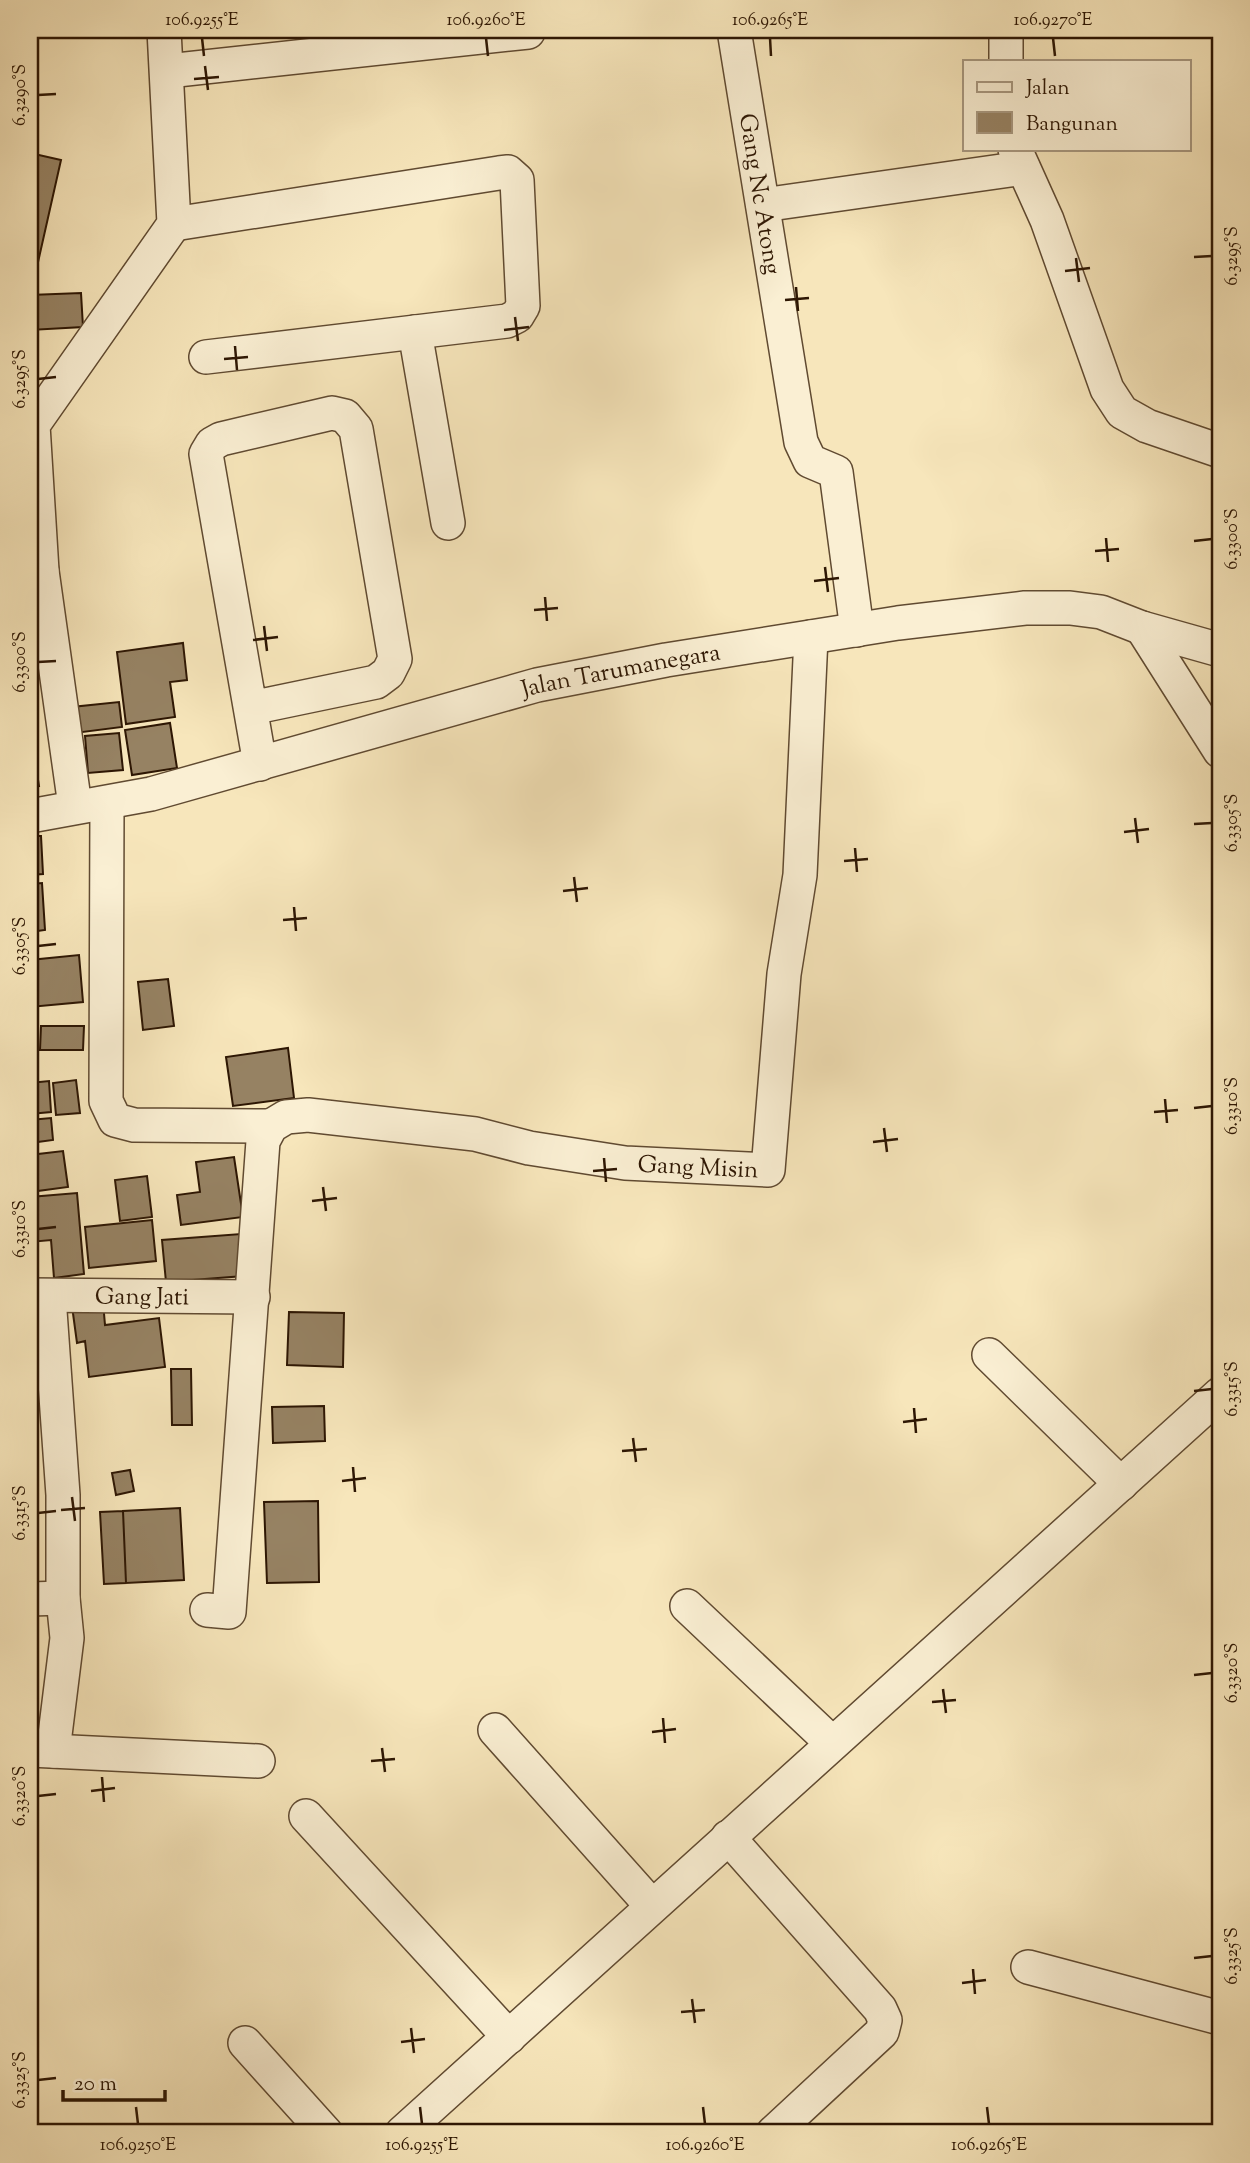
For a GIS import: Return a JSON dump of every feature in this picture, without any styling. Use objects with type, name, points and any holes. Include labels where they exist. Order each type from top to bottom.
[{"type":"street","points":[[164,30],[174,224],[31,425],[36,572],[91,804],[106,1101],[115,1120],[134,1125],[271,1126],[263,1140],[229,1612],[207,1610]]},
{"type":"street","name":"Gang Nc Atong","points":[[734,30],[801,442],[810,461],[836,472],[857,630]]},
{"type":"street","points":[[1006,30],[1006,60]]},
{"type":"street","points":[[168,71],[528,32]]},
{"type":"street","points":[[763,205],[1019,159],[1047,220],[1107,388],[1122,412],[1147,426],[1220,451]]},
{"type":"street","points":[[174,224],[499,173],[514,175],[523,306],[517,316],[507,321],[206,357]]},
{"type":"street","points":[[415,332],[448,523]]},
{"type":"street","points":[[251,708],[376,682],[388,673],[395,659],[356,429],[345,416],[332,413],[221,439],[212,444],[206,454],[260,764]]},
{"type":"street","name":"Jalan Tarumanegara","points":[[30,816],[260,764],[537,685],[666,660],[857,630],[1025,608],[1101,612],[1142,628],[1220,650]]},
{"type":"street","points":[[1142,628],[1220,751]]},
{"type":"street","name":"Gang Misin","points":[[271,1126],[286,1117],[351,1118],[475,1134],[529,1148],[625,1163],[768,1170],[784,974],[800,876],[811,637]]},
{"type":"street","points":[[39,1296],[63,1496],[63,1598],[67,1639],[42,1750],[257,1761]]},
{"type":"street","name":"Gang Jati","points":[[39,1296],[253,1297]]},
{"type":"street","points":[[989,1355],[1121,1484]]},
{"type":"street","points":[[402,2133],[1220,1394]]},
{"type":"street","points":[[30,1600],[63,1598]]},
{"type":"street","points":[[687,1606],[832,1743]]},
{"type":"street","points":[[495,1730],[652,1905]]},
{"type":"street","points":[[306,1816],[509,2037]]},
{"type":"street","points":[[728,1837],[880,2009],[885,2020],[882,2032],[773,2133]]},
{"type":"street","points":[[1028,1967],[1220,2018]]},
{"type":"street","points":[[244,2043],[326,2133]]},
{"type":"building","points":[[30,153],[61,160],[34,280],[30,279]]},
{"type":"building","points":[[81,293],[83,327],[30,330],[30,295]]},
{"type":"building","points":[[183,643],[187,680],[170,682],[175,717],[126,724],[117,652]]},
{"type":"building","points":[[119,702],[122,727],[75,733],[72,707]]},
{"type":"building","points":[[170,723],[177,768],[132,775],[125,730]]},
{"type":"building","points":[[119,733],[123,770],[88,773],[85,736]]},
{"type":"building","points":[[36,767],[39,786],[30,787],[30,768]]},
{"type":"building","points":[[30,836],[41,836],[43,874],[30,875]]},
{"type":"building","points":[[42,883],[45,930],[30,932],[30,884]]},
{"type":"building","points":[[79,955],[83,1002],[30,1007],[30,960]]},
{"type":"building","points":[[168,979],[174,1026],[143,1030],[138,982]]},
{"type":"building","points":[[41,1026],[84,1026],[83,1050],[40,1050]]},
{"type":"building","points":[[288,1048],[294,1098],[233,1106],[226,1057]]},
{"type":"building","points":[[76,1080],[80,1113],[56,1115],[53,1083]]},
{"type":"building","points":[[49,1081],[51,1112],[30,1114],[30,1083]]},
{"type":"building","points":[[51,1118],[53,1140],[30,1143],[30,1120]]},
{"type":"building","points":[[63,1151],[68,1187],[30,1192],[30,1155]]},
{"type":"building","points":[[234,1157],[243,1217],[181,1225],[177,1195],[200,1192],[196,1162]]},
{"type":"building","points":[[147,1176],[152,1217],[120,1221],[115,1180]]},
{"type":"building","points":[[77,1193],[84,1274],[54,1278],[51,1240],[30,1242],[30,1197]]},
{"type":"building","points":[[152,1220],[156,1261],[89,1268],[85,1227]]},
{"type":"building","points":[[241,1234],[244,1276],[166,1282],[162,1240]]},
{"type":"building","points":[[103,1302],[105,1325],[159,1318],[165,1367],[89,1377],[85,1341],[77,1343],[72,1306]]},
{"type":"building","points":[[289,1312],[344,1313],[343,1367],[287,1365]]},
{"type":"building","points":[[171,1369],[191,1369],[192,1425],[172,1425]]},
{"type":"building","points":[[324,1406],[325,1441],[273,1443],[272,1407]]},
{"type":"building","points":[[130,1470],[134,1491],[116,1495],[112,1473]]},
{"type":"building","points":[[318,1501],[319,1582],[267,1583],[264,1502]]},
{"type":"building","points":[[180,1508],[184,1580],[126,1583],[123,1511]]},
{"type":"building","points":[[123,1511],[126,1583],[104,1584],[100,1512]]}]
